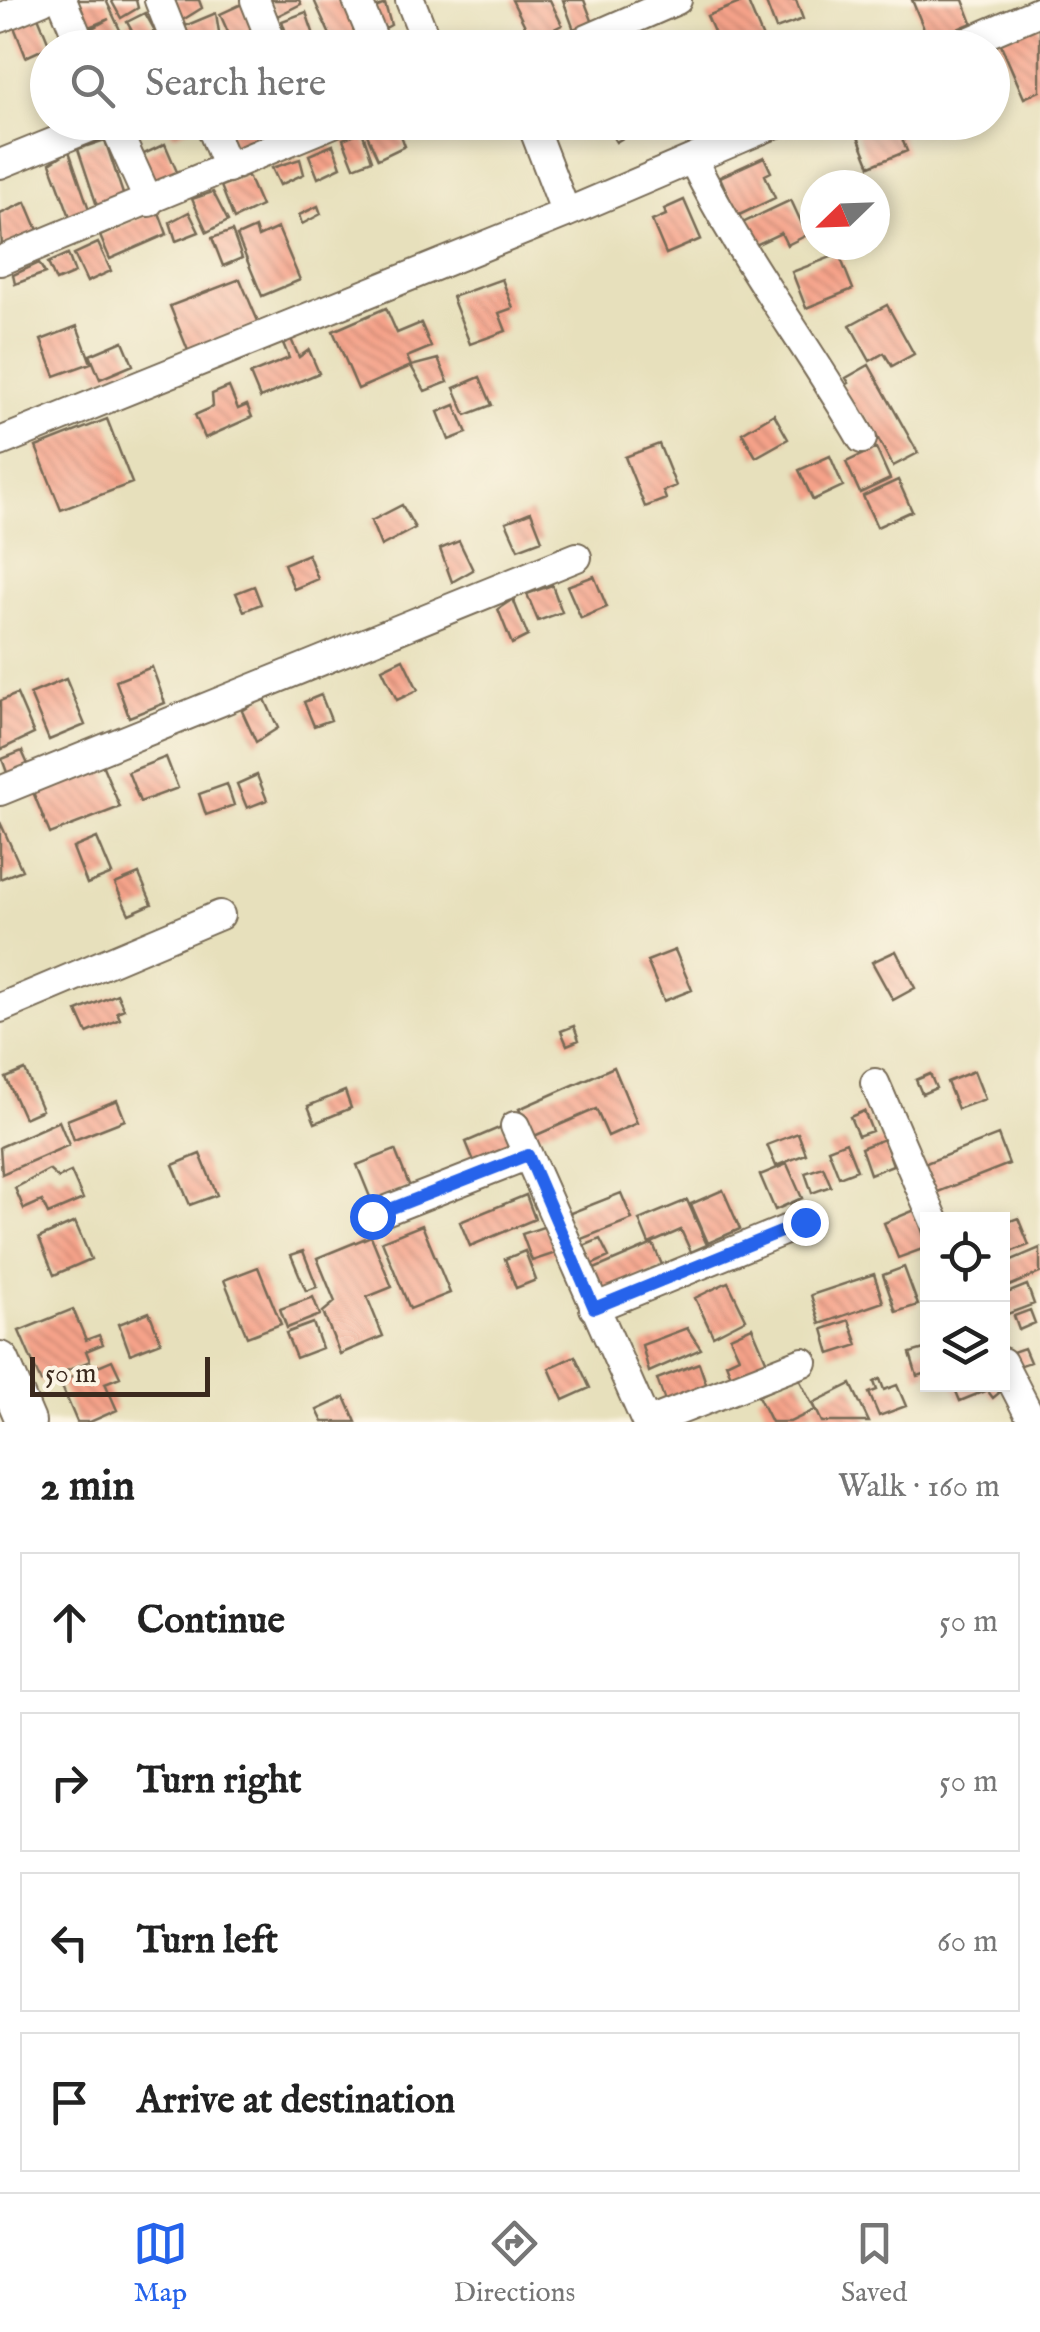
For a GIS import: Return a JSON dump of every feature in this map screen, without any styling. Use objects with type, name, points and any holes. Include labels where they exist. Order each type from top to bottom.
[{"type":"main road","points":[[0,1361],[26,1422]]},
{"type":"street","points":[[0,18],[44,0]]},
{"type":"street","points":[[62,0],[74,30]]},
{"type":"street","points":[[159,0],[171,30]]},
{"type":"street","points":[[254,0],[266,30]]},
{"type":"street","points":[[357,0],[370,30]]},
{"type":"street","points":[[410,0],[422,30]]},
{"type":"street","points":[[608,30],[677,0]]},
{"type":"street","points":[[996,30],[1040,11]]},
{"type":"street","points":[[0,164],[59,140]]},
{"type":"street","points":[[121,140],[148,202]]},
{"type":"street","points":[[216,140],[228,168]]},
{"type":"street","points":[[0,262],[228,168],[283,140]]},
{"type":"street","points":[[538,140],[566,213]]},
{"type":"street","points":[[0,442],[738,140]]},
{"type":"street","points":[[692,160],[727,227],[790,320],[862,439]]},
{"type":"street","points":[[0,791],[577,557]]},
{"type":"street","points":[[0,1008],[220,916]]},
{"type":"street","points":[[875,1083],[931,1212]]},
{"type":"street","points":[[515,1126],[647,1422],[803,1362]]},
{"type":"street","points":[[372,1216],[528,1155]]},
{"type":"street","points":[[594,1308],[805,1222]]},
{"type":"street","points":[[1010,1377],[1033,1422]]},
{"type":"building","points":[[106,0],[120,30],[89,30],[109,19],[84,29],[73,2]]},
{"type":"building","points":[[111,0],[136,0],[138,8],[121,18]]},
{"type":"building","points":[[169,0],[199,0],[202,8],[181,21]]},
{"type":"building","points":[[270,0],[299,0],[301,4],[277,16]]},
{"type":"building","points":[[314,0],[344,0],[358,30],[328,30]]},
{"type":"building","points":[[512,0],[550,0],[562,25],[552,30],[527,30]]},
{"type":"building","points":[[563,0],[584,0],[593,23],[574,30]]},
{"type":"building","points":[[747,0],[760,30],[713,30],[707,16]]},
{"type":"building","points":[[765,0],[796,0],[803,19],[776,29]]},
{"type":"building","points":[[912,0],[963,0],[972,23],[955,30],[924,30]]},
{"type":"building","points":[[244,3],[255,28],[227,30],[220,14]]},
{"type":"building","points":[[385,4],[391,25],[380,30],[373,9]]},
{"type":"building","points":[[306,12],[312,30],[285,30],[282,21]]},
{"type":"building","points":[[145,13],[154,30],[131,30],[127,22]]},
{"type":"building","points":[[216,13],[219,30],[187,30],[185,26]]},
{"type":"building","points":[[38,17],[43,30],[30,30],[30,55],[26,57],[14,27]]},
{"type":"building","points":[[1037,22],[1040,30],[1040,91],[1024,98],[1010,66],[1010,33]]},
{"type":"building","points":[[105,140],[125,200],[98,209],[78,149]]},
{"type":"building","points":[[231,140],[259,140],[234,151]]},
{"type":"building","points":[[343,140],[365,140],[372,160],[354,167]]},
{"type":"building","points":[[369,140],[403,140],[405,146],[378,159]]},
{"type":"building","points":[[859,140],[902,140],[907,151],[870,166]]},
{"type":"building","points":[[165,144],[181,181],[148,194],[133,159]]},
{"type":"building","points":[[333,145],[341,167],[318,178],[309,155]]},
{"type":"building","points":[[69,151],[92,218],[72,222],[50,163]]},
{"type":"building","points":[[764,157],[771,172],[765,175],[775,198],[737,216],[720,177]]},
{"type":"building","points":[[300,159],[304,174],[280,185],[272,168]]},
{"type":"building","points":[[248,176],[261,206],[234,219],[221,186]]},
{"type":"building","points":[[213,192],[228,221],[207,232],[192,199]]},
{"type":"building","points":[[684,200],[701,239],[666,254],[652,221],[666,215],[664,209]]},
{"type":"building","points":[[791,200],[800,220],[800,238],[787,245],[781,233],[749,248],[738,225]]},
{"type":"building","points":[[26,202],[40,235],[2,247],[0,214]]},
{"type":"building","points":[[318,206],[321,214],[302,224],[299,215]]},
{"type":"building","points":[[158,210],[167,234],[110,259],[100,236]]},
{"type":"building","points":[[189,212],[199,232],[176,241],[170,222]]},
{"type":"building","points":[[255,228],[258,237],[278,228],[300,280],[262,296],[237,236]]},
{"type":"building","points":[[232,231],[242,258],[223,266],[212,238]]},
{"type":"building","points":[[98,243],[111,271],[87,282],[74,254]]},
{"type":"building","points":[[68,254],[75,273],[56,281],[48,263]]},
{"type":"building","points":[[823,260],[841,260],[853,289],[806,308],[792,272]]},
{"type":"building","points":[[39,263],[45,273],[15,284],[13,275]]},
{"type":"building","points":[[240,279],[260,326],[189,353],[170,306]]},
{"type":"building","points":[[502,279],[513,308],[499,313],[506,331],[470,344],[452,297]]},
{"type":"building","points":[[887,305],[914,354],[892,366],[884,353],[870,361],[850,325]]},
{"type":"building","points":[[386,308],[397,333],[421,323],[431,347],[407,357],[411,366],[358,389],[333,331]]},
{"type":"building","points":[[77,326],[91,363],[55,376],[41,340]]},
{"type":"building","points":[[291,339],[299,357],[309,350],[319,373],[260,398],[250,374],[289,358],[283,343]]},
{"type":"building","points":[[123,341],[133,365],[100,379],[90,355]]},
{"type":"building","points":[[438,359],[448,382],[425,391],[411,366]]},
{"type":"building","points":[[869,365],[918,453],[893,466],[865,415],[859,419],[842,387],[849,383],[846,378]]},
{"type":"building","points":[[480,377],[492,405],[466,415],[454,388]]},
{"type":"building","points":[[229,387],[238,409],[247,405],[252,417],[205,438],[195,415],[213,407],[212,394]]},
{"type":"building","points":[[455,405],[467,433],[449,440],[438,412]]},
{"type":"building","points":[[774,414],[788,439],[756,457],[742,433]]},
{"type":"building","points":[[107,419],[132,483],[61,510],[36,447]]},
{"type":"building","points":[[659,444],[676,486],[663,491],[666,499],[645,507],[625,457]]},
{"type":"building","points":[[876,448],[890,479],[860,493],[846,462]]},
{"type":"building","points":[[830,456],[843,486],[813,500],[799,470]]},
{"type":"building","points":[[898,480],[912,511],[877,527],[863,496]]},
{"type":"building","points":[[402,505],[415,528],[381,546],[371,521]]},
{"type":"building","points":[[531,512],[542,540],[518,549],[506,522]]},
{"type":"building","points":[[459,541],[473,570],[452,582],[440,549]]},
{"type":"building","points":[[308,554],[318,579],[294,589],[284,564]]},
{"type":"building","points":[[594,576],[607,607],[581,618],[567,586]]},
{"type":"building","points":[[552,585],[562,612],[538,621],[527,594]]},
{"type":"building","points":[[254,586],[261,604],[244,611],[236,593]]},
{"type":"building","points":[[513,599],[528,636],[512,644],[498,609]]},
{"type":"building","points":[[403,659],[418,690],[397,700],[382,669]]},
{"type":"building","points":[[152,667],[165,703],[129,717],[116,681]]},
{"type":"building","points":[[66,679],[85,725],[49,740],[30,694]]},
{"type":"building","points":[[17,694],[34,734],[0,750],[0,701]]},
{"type":"building","points":[[321,695],[331,720],[314,726],[304,702]]},
{"type":"building","points":[[264,697],[278,728],[256,742],[242,711]]},
{"type":"building","points":[[22,751],[30,769],[9,778],[2,759]]},
{"type":"building","points":[[166,757],[178,788],[140,802],[128,772]]},
{"type":"building","points":[[102,764],[120,807],[50,834],[33,792]]},
{"type":"building","points":[[257,775],[267,800],[247,808],[237,784]]},
{"type":"building","points":[[227,784],[234,805],[206,815],[199,794]]},
{"type":"building","points":[[0,822],[22,870],[0,879]]},
{"type":"building","points":[[97,838],[112,874],[87,884],[73,848]]},
{"type":"building","points":[[139,874],[152,904],[129,914],[115,884]]},
{"type":"building","points":[[675,950],[692,990],[664,1001],[647,961]]},
{"type":"building","points":[[896,951],[915,988],[893,1000],[872,962]]},
{"type":"building","points":[[117,994],[124,1009],[117,1012],[120,1019],[87,1033],[77,1011]]},
{"type":"building","points":[[574,1026],[579,1040],[567,1045],[561,1031]]},
{"type":"building","points":[[614,1067],[637,1123],[608,1136],[596,1109],[532,1137],[519,1109]]},
{"type":"building","points":[[25,1070],[42,1110],[24,1118],[6,1078]]},
{"type":"building","points":[[974,1071],[985,1099],[958,1109],[947,1082]]},
{"type":"building","points":[[930,1074],[936,1088],[922,1094],[916,1080]]},
{"type":"building","points":[[345,1091],[351,1108],[315,1123],[308,1106]]},
{"type":"building","points":[[117,1100],[125,1120],[74,1140],[67,1120]]},
{"type":"building","points":[[864,1111],[872,1131],[858,1136],[850,1117]]},
{"type":"building","points":[[59,1121],[69,1145],[2,1174],[0,1147]]},
{"type":"building","points":[[506,1125],[515,1150],[476,1166],[466,1142]]},
{"type":"building","points":[[798,1133],[806,1154],[776,1166],[767,1145]]},
{"type":"building","points":[[998,1135],[1009,1164],[933,1194],[921,1165]]},
{"type":"building","points":[[884,1139],[893,1165],[870,1174],[861,1148]]},
{"type":"building","points":[[846,1142],[857,1170],[839,1177],[828,1149]]},
{"type":"building","points":[[395,1150],[410,1187],[372,1202],[357,1165]]},
{"type":"building","points":[[200,1154],[217,1195],[190,1205],[173,1165]]},
{"type":"building","points":[[787,1164],[802,1198],[775,1210],[760,1175]]},
{"type":"building","points":[[823,1167],[831,1186],[812,1193],[805,1173]]},
{"type":"building","points":[[49,1170],[58,1178],[71,1172],[83,1199],[48,1214],[42,1201],[24,1209],[15,1188]]},
{"type":"building","points":[[723,1190],[740,1229],[708,1243],[691,1204]]},
{"type":"building","points":[[621,1193],[632,1219],[579,1240],[568,1214]]},
{"type":"building","points":[[526,1195],[535,1219],[470,1246],[460,1222]]},
{"type":"building","points":[[687,1200],[707,1245],[691,1252],[681,1230],[649,1244],[639,1220]]},
{"type":"building","points":[[915,1210],[920,1224],[920,1250],[898,1258],[884,1223]]},
{"type":"building","points":[[1018,1218],[1029,1245],[1010,1252],[1010,1221]]},
{"type":"building","points":[[75,1222],[91,1259],[54,1275],[39,1238]]},
{"type":"building","points":[[422,1225],[450,1293],[410,1309],[382,1241]]},
{"type":"building","points":[[546,1226],[556,1253],[532,1261],[522,1234]]},
{"type":"building","points":[[371,1236],[392,1287],[367,1297],[383,1336],[340,1354],[323,1312],[335,1302],[317,1258]]},
{"type":"building","points":[[600,1239],[609,1257],[589,1266],[581,1247]]},
{"type":"building","points":[[653,1244],[663,1267],[602,1293],[592,1270]]},
{"type":"building","points":[[1040,1248],[1040,1273],[1010,1286],[1010,1261]]},
{"type":"building","points":[[303,1251],[317,1287],[306,1291],[291,1255]]},
{"type":"building","points":[[525,1251],[536,1280],[516,1288],[505,1259]]},
{"type":"building","points":[[258,1267],[281,1324],[247,1337],[224,1280]]},
{"type":"building","points":[[904,1267],[918,1305],[896,1312],[883,1275]]},
{"type":"building","points":[[874,1274],[883,1302],[820,1324],[811,1295]]},
{"type":"building","points":[[728,1282],[746,1319],[713,1336],[695,1298]]},
{"type":"building","points":[[1027,1285],[1034,1304],[1010,1313],[1010,1292]]},
{"type":"building","points":[[313,1297],[320,1315],[287,1328],[280,1309]]},
{"type":"building","points":[[73,1309],[86,1340],[99,1335],[103,1344],[86,1351],[90,1361],[41,1382],[19,1331]]},
{"type":"building","points":[[1030,1310],[1035,1323],[1019,1330],[1014,1316]]},
{"type":"building","points":[[149,1312],[161,1342],[130,1354],[119,1324]]},
{"type":"building","points":[[849,1320],[858,1345],[830,1354],[823,1329]]},
{"type":"building","points":[[313,1323],[322,1348],[296,1358],[286,1333]]},
{"type":"building","points":[[752,1327],[767,1362],[732,1378],[726,1363],[739,1357],[730,1337]]},
{"type":"building","points":[[687,1328],[701,1349],[649,1372],[642,1345]]},
{"type":"building","points":[[1024,1348],[1030,1362],[1013,1368],[1010,1353]]},
{"type":"building","points":[[920,1350],[920,1375],[917,1376],[910,1353]]},
{"type":"building","points":[[575,1356],[590,1388],[563,1400],[549,1368]]},
{"type":"building","points":[[112,1360],[120,1377],[105,1383],[117,1410],[90,1422],[77,1422],[60,1382]]},
{"type":"building","points":[[699,1363],[709,1392],[667,1407],[657,1379]]},
{"type":"building","points":[[798,1377],[815,1410],[790,1422],[771,1422],[758,1396]]},
{"type":"building","points":[[880,1379],[884,1390],[897,1385],[906,1406],[879,1416],[869,1393],[877,1390],[874,1382]]},
{"type":"building","points":[[851,1384],[869,1422],[822,1422],[813,1403]]},
{"type":"building","points":[[956,1392],[982,1392],[960,1401]]},
{"type":"building","points":[[345,1397],[356,1422],[323,1422],[317,1410]]},
{"type":"route","points":[[372,1216],[528,1155],[594,1308],[805,1222]]}]
